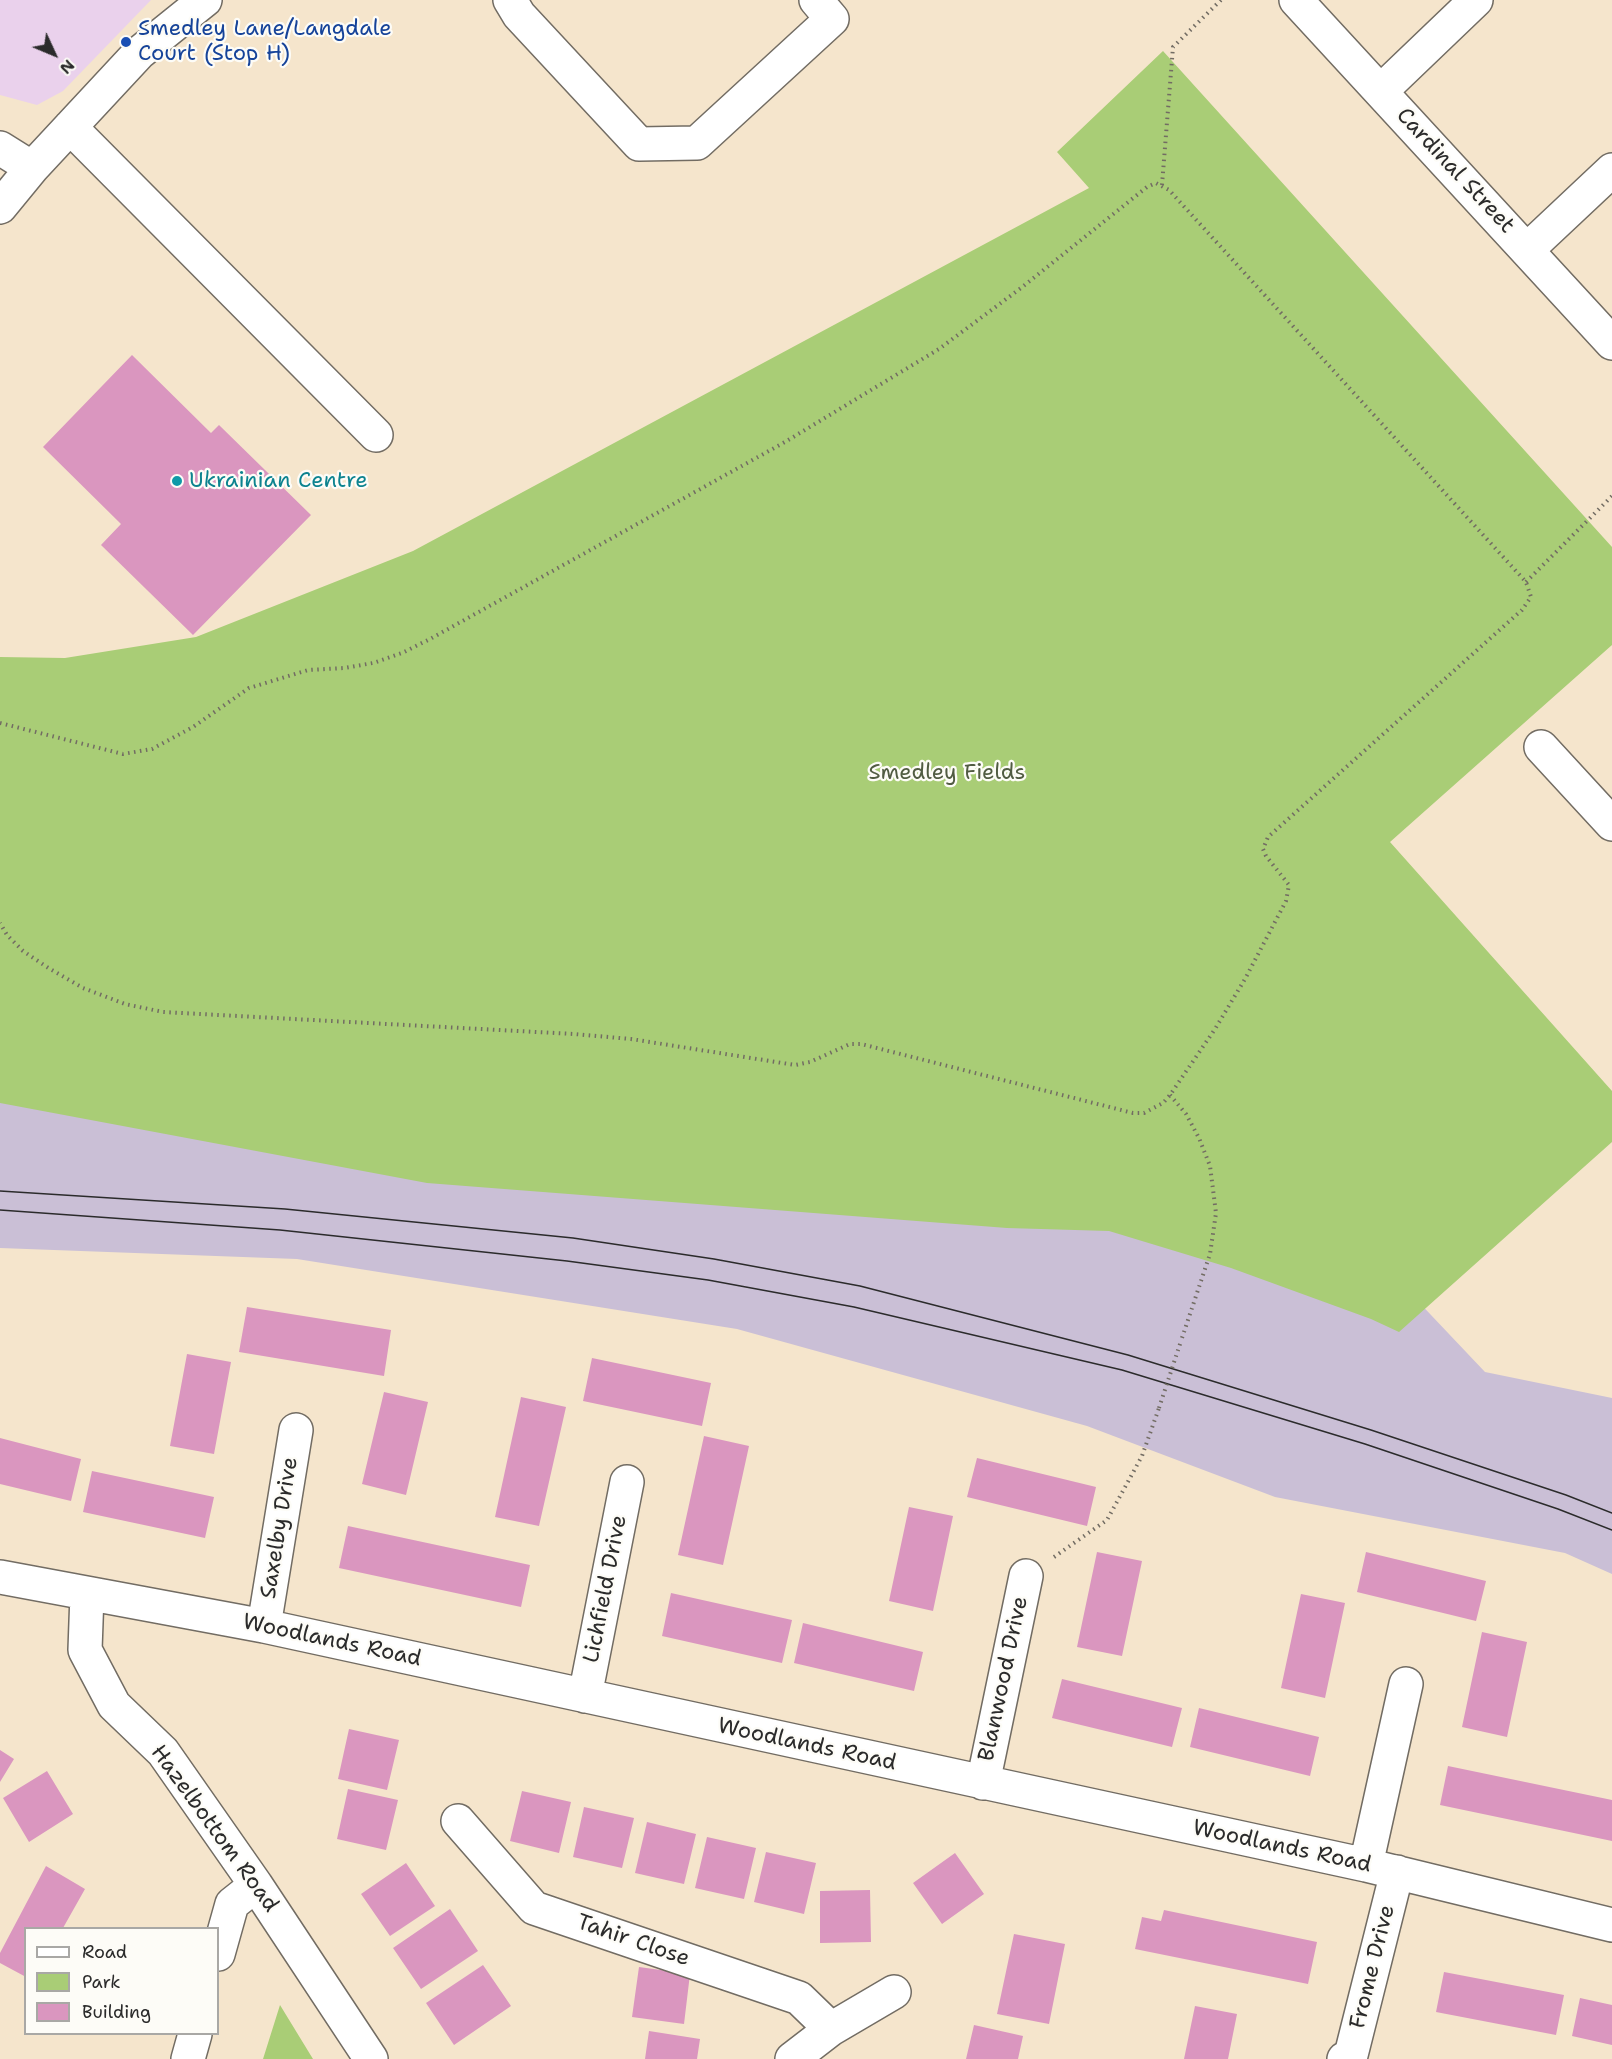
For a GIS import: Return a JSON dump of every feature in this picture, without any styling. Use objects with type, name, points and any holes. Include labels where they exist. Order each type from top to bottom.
[{"type":"street","points":[[0,207],[32,168],[139,53],[205,0]]},
{"type":"street","points":[[510,0],[519,15],[639,144],[697,143],[832,19],[816,0]]},
{"type":"street","name":"Cardinal Street","points":[[1296,0],[1528,249],[1612,343]]},
{"type":"street","points":[[1380,91],[1476,0]]},
{"type":"street","points":[[70,127],[376,435]]},
{"type":"street","points":[[0,148],[32,168]]},
{"type":"street","points":[[1528,249],[1612,170]]},
{"type":"street","points":[[1541,747],[1612,824]]},
{"type":"street","name":"Saxelby Drive","points":[[264,1626],[296,1430]]},
{"type":"street","name":"Lichfield Drive","points":[[585,1696],[627,1482]]},
{"type":"street","name":"Blanwood Drive","points":[[983,1783],[1026,1576]]},
{"type":"street","name":"Woodlands Road","points":[[0,1577],[264,1626],[1366,1865],[1612,1925]]},
{"type":"street","name":"Hazelbottom Road","points":[[87,1594],[85,1650],[114,1705],[163,1752],[256,1885],[371,2059]]},
{"type":"street","points":[[1366,1865],[1406,1684]]},
{"type":"street","name":"Tahir Close","points":[[458,1821],[534,1908],[799,1998],[831,2029]]},
{"type":"street","name":"Frome Drive","points":[[1344,2059],[1351,2055],[1397,1872]]},
{"type":"street","points":[[219,1950],[232,1904],[256,1885]]},
{"type":"street","points":[[792,2059],[831,2029],[894,1992]]},
{"type":"street","points":[[188,2059],[195,2035]]},
{"type":"path","points":[[1162,185],[1173,47],[1221,0]]},
{"type":"path","points":[[0,723],[123,754],[152,749],[193,727],[249,688],[308,670],[344,668],[373,663],[402,653],[785,442],[939,349],[1147,187],[1156,183],[1169,190],[1526,582],[1531,597],[1522,610],[1268,837],[1263,849],[1289,885],[1286,901],[1245,979],[1215,1029],[1170,1095],[1153,1109],[1144,1113],[1133,1113],[861,1044],[850,1044],[810,1062],[795,1065],[631,1039],[574,1034],[163,1012],[125,1004],[83,988],[23,951],[7,935],[0,923]]},
{"type":"path","points":[[1526,582],[1612,496]]},
{"type":"path","points":[[1026,1576],[1107,1520],[1142,1456],[1210,1254],[1216,1213],[1210,1166],[1186,1114],[1170,1095]]},
{"type":"shaded area","points":[[0,0],[151,0],[63,91],[37,105],[0,95]]},
{"type":"shaded area","points":[[0,1030],[1395,1277],[1485,1372],[1612,1398],[1612,1574],[1565,1553],[1275,1497],[1087,1426],[737,1329],[297,1259],[0,1248]]},
{"type":"green space","name":"Smedley Fields","points":[[1163,51],[1612,547],[1612,645],[1390,842],[1612,1091],[1612,1142],[1399,1332],[1371,1319],[1231,1268],[1109,1231],[1007,1228],[427,1183],[0,1103],[0,657],[65,658],[196,637],[413,551],[1089,188],[1057,152]]},
{"type":"green space","points":[[280,2005],[313,2059],[263,2059]]},
{"type":"building","name":"Ukrainian Centre","points":[[132,355],[211,433],[219,425],[311,515],[193,635],[101,545],[121,524],[43,447]]},
{"type":"building","points":[[247,1307],[391,1330],[384,1376],[239,1352]]},
{"type":"building","points":[[187,1354],[231,1362],[214,1454],[170,1446]]},
{"type":"building","points":[[592,1358],[711,1383],[702,1426],[583,1401]]},
{"type":"building","points":[[384,1392],[428,1402],[406,1495],[362,1484]]},
{"type":"building","points":[[521,1397],[566,1407],[539,1526],[495,1517]]},
{"type":"building","points":[[704,1436],[749,1446],[723,1565],[678,1555]]},
{"type":"building","points":[[0,1438],[81,1459],[71,1501],[0,1484]]},
{"type":"building","points":[[977,1458],[1096,1487],[1087,1526],[967,1497]]},
{"type":"building","points":[[92,1471],[214,1497],[205,1538],[83,1512]]},
{"type":"building","points":[[909,1507],[953,1516],[933,1611],[889,1601]]},
{"type":"building","points":[[348,1526],[530,1565],[521,1607],[339,1568]]},
{"type":"building","points":[[1097,1552],[1142,1561],[1122,1656],[1077,1647]]},
{"type":"building","points":[[1366,1552],[1486,1581],[1476,1621],[1357,1592]]},
{"type":"building","points":[[671,1593],[792,1620],[782,1663],[662,1636]]},
{"type":"building","points":[[1301,1594],[1345,1603],[1325,1698],[1281,1688]]},
{"type":"building","points":[[803,1623],[923,1652],[914,1691],[794,1663]]},
{"type":"building","points":[[1482,1632],[1527,1642],[1507,1737],[1462,1727]]},
{"type":"building","points":[[1062,1679],[1182,1708],[1172,1747],[1052,1718]]},
{"type":"building","points":[[1199,1708],[1319,1737],[1310,1776],[1190,1747]]},
{"type":"building","points":[[349,1729],[399,1740],[387,1790],[338,1779]]},
{"type":"building","points":[[0,1750],[14,1759],[0,1782]]},
{"type":"building","points":[[1448,1766],[1612,1800],[1612,1841],[1440,1805]]},
{"type":"building","points":[[47,1771],[73,1814],[29,1842],[3,1798]]},
{"type":"building","points":[[348,1789],[398,1800],[386,1850],[337,1839]]},
{"type":"building","points":[[522,1791],[571,1802],[559,1853],[510,1841]]},
{"type":"building","points":[[584,1807],[634,1818],[622,1868],[573,1857]]},
{"type":"building","points":[[647,1822],[696,1834],[684,1884],[635,1873]]},
{"type":"building","points":[[707,1837],[756,1848],[744,1899],[695,1888]]},
{"type":"building","points":[[766,1852],[816,1863],[804,1914],[754,1902]]},
{"type":"building","points":[[955,1853],[984,1894],[942,1924],[913,1883]]},
{"type":"building","points":[[406,1863],[435,1906],[390,1936],[361,1894]]},
{"type":"building","points":[[46,1866],[85,1889],[64,1927],[24,1927],[24,1976],[0,1963],[0,1953]]},
{"type":"building","points":[[870,1890],[871,1942],[820,1943],[820,1891]]},
{"type":"building","points":[[450,1909],[478,1951],[421,1989],[393,1948]]},
{"type":"building","points":[[1164,1910],[1317,1942],[1308,1984],[1135,1949],[1142,1917],[1161,1921]]},
{"type":"building","points":[[1014,1934],[1065,1944],[1049,2024],[997,2014]]},
{"type":"building","points":[[483,1965],[511,2006],[454,2045],[426,2003]]},
{"type":"building","points":[[639,1967],[690,1974],[684,2024],[632,2017]]},
{"type":"building","points":[[1444,1972],[1564,1995],[1556,2035],[1436,2012]]},
{"type":"building","points":[[1580,1998],[1612,2005],[1612,2045],[1572,2036]]},
{"type":"building","points":[[1195,2006],[1237,2014],[1228,2059],[1184,2059]]},
{"type":"building","points":[[974,2025],[1023,2036],[1018,2059],[966,2059]]},
{"type":"building","points":[[649,2031],[700,2039],[697,2059],[645,2059]]},
{"type":"tram line","points":[[0,1191],[285,1209],[573,1238],[714,1259],[860,1286],[1128,1355],[1371,1430],[1566,1495],[1612,1513]]},
{"type":"tram line","points":[[0,1210],[280,1230],[567,1261],[708,1280],[854,1307],[1122,1370],[1365,1444],[1558,1509],[1612,1530]]},
{"type":"place","name":"Smedley Lane/Langdale Court (Stop H)","points":[[126,42]]},
{"type":"place","name":"Ukrainian Centre","points":[[177,481]]}]
